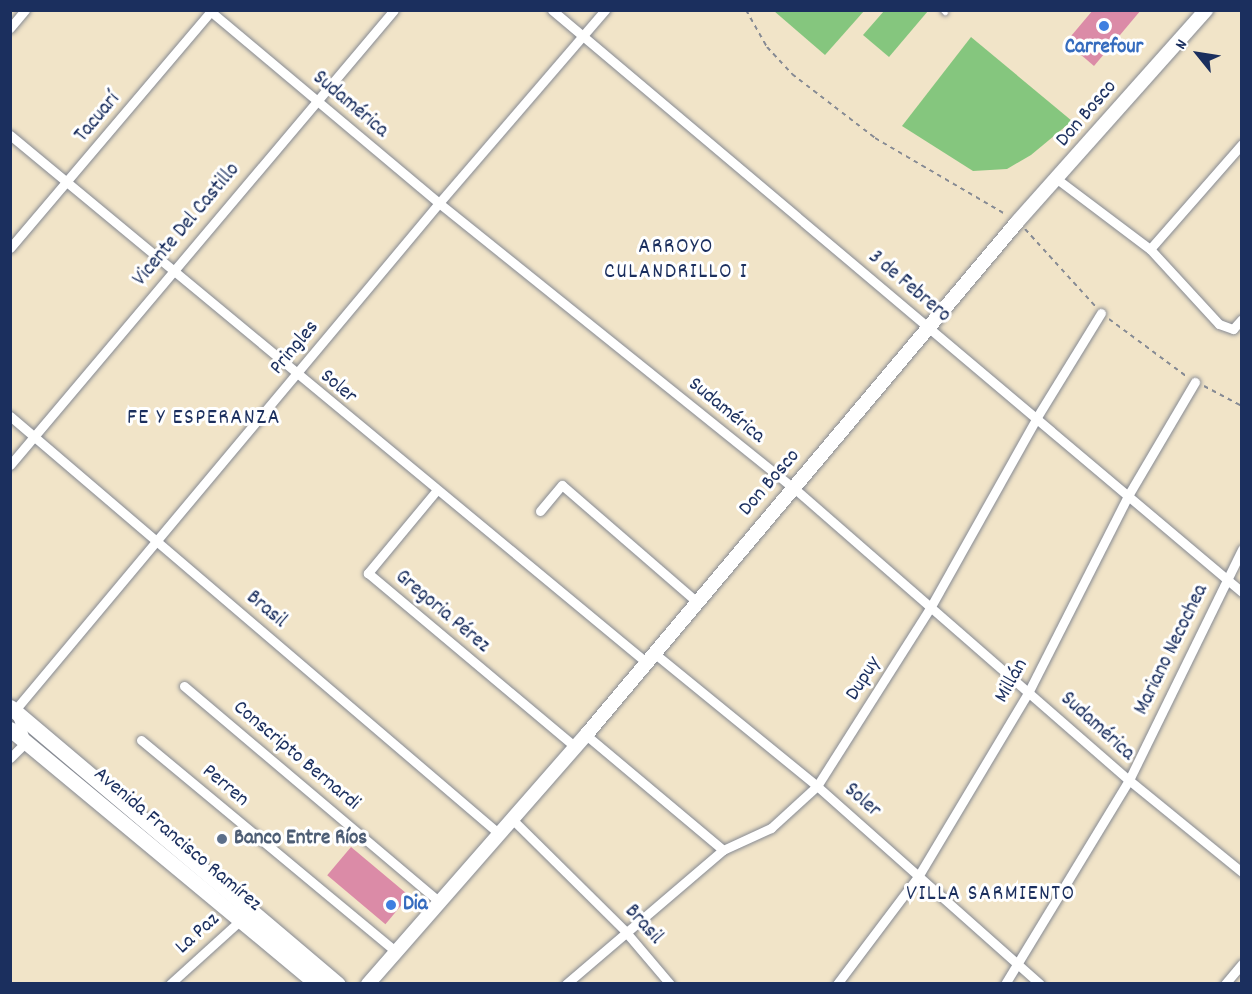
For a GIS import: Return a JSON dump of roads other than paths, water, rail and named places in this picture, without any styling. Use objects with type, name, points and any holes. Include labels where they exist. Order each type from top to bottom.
[{"type":"main road","name":"Don Bosco","points":[[368,984],[497,832],[586,735],[696,601],[930,329],[1018,221],[1206,10]]},
{"type":"main road","name":"Avenida Francisco Ramírez","points":[[13,708],[245,916],[317,984]]},
{"type":"main road","name":"Avenida Francisco Ramírez","points":[[10,729],[245,916],[338,984]]},
{"type":"street","points":[[10,28],[25,10]]},
{"type":"street","name":"Vicente Del Castillo","points":[[10,465],[37,436],[172,270],[394,10]]},
{"type":"street","name":"3 de Febrero","points":[[552,10],[1129,494],[1242,592]]},
{"type":"street","name":"Pringles","points":[[13,708],[605,10]]},
{"type":"street","name":"Sudamérica","points":[[211,11],[439,203],[794,488],[1129,780],[1242,872]]},
{"type":"street","name":"Tacuarí","points":[[10,248],[211,11]]},
{"type":"street","name":"Soler","points":[[10,135],[436,491],[817,786],[1040,984]]},
{"type":"street","points":[[1150,249],[1241,145]]},
{"type":"street","points":[[1057,179],[1150,249],[1219,324],[1233,328],[1242,319]]},
{"type":"street","name":"Dupuy","points":[[566,984],[625,931],[723,850],[771,828],[817,786],[930,608],[1037,417],[1101,313]]},
{"type":"street","name":"Millán","points":[[837,984],[919,875],[1029,691],[1129,494],[1195,382]]},
{"type":"street","name":"Brasil","points":[[10,416],[37,436],[156,541],[497,832]]},
{"type":"street","points":[[540,511],[562,485],[696,601]]},
{"type":"street","name":"Gregoria Pérez","points":[[436,491],[368,573],[575,747]]},
{"type":"street","name":"Mariano Necochea","points":[[1005,984],[1129,780],[1242,549]]},
{"type":"street","name":"Conscripto Bernardi","points":[[184,686],[438,901]]},
{"type":"street","points":[[10,758],[27,742],[13,708]]},
{"type":"street","points":[[586,735],[723,850]]},
{"type":"street","name":"Perren","points":[[141,740],[396,952]]},
{"type":"street","name":"Brasil","points":[[511,818],[625,931],[670,984]]},
{"type":"street","name":"La Paz","points":[[170,984],[245,916]]},
{"type":"street","points":[[1225,984],[1242,964]]},
{"type":"place","name":"Carrefour","points":[[1104,26]]},
{"type":"place","name":"Banco Entre Ríos","points":[[222,839]]},
{"type":"place","name":"Dia","points":[[391,905]]},
{"type":"district","name":"ARROYO CULANDRILLO I","points":[[676,260]]},
{"type":"district","name":"FE Y ESPERANZA","points":[[204,419]]},
{"type":"district","name":"VILLA SARMIENTO","points":[[991,895]]}]
